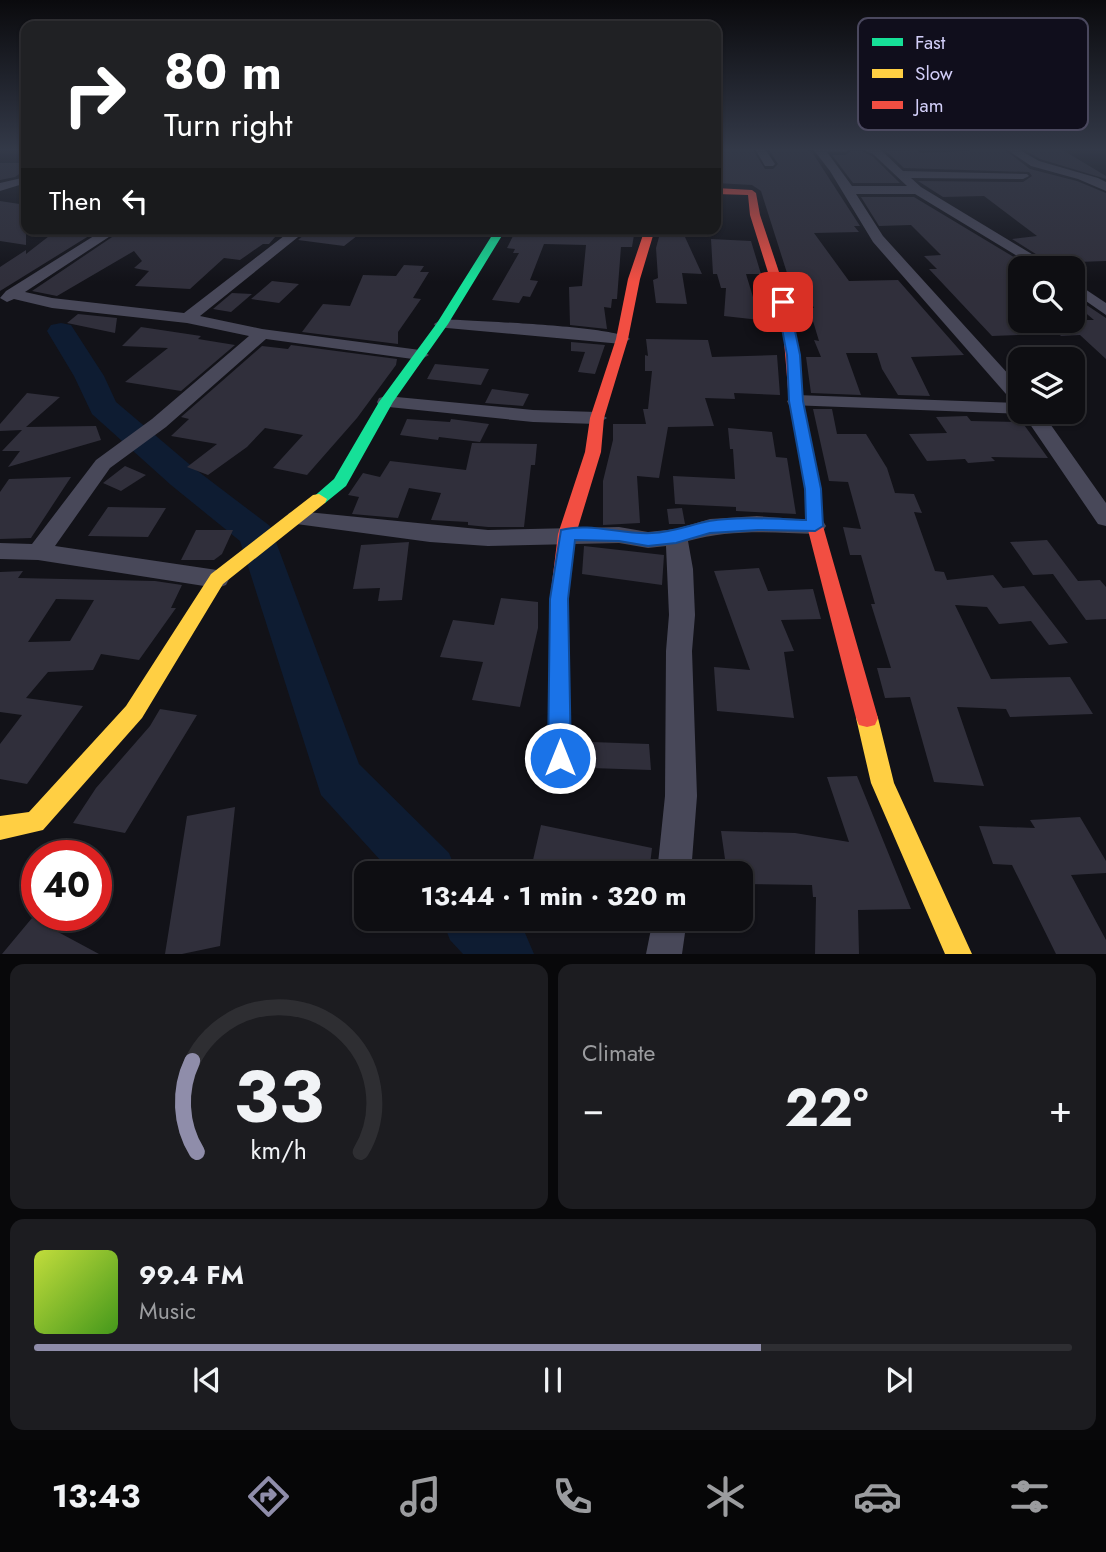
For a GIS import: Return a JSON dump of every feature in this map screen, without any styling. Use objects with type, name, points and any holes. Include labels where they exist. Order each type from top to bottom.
[{"type":"street","points":[[752,194],[755,215],[788,317],[796,401],[813,489],[815,526],[848,642],[883,783],[958,954]]},
{"type":"street","points":[[850,194],[860,215],[878,239],[1008,385]]},
{"type":"street","points":[[923,194],[1028,256]]},
{"type":"street","points":[[6,298],[106,235]]},
{"type":"street","points":[[187,318],[294,235]]},
{"type":"street","points":[[0,828],[35,822],[134,712],[217,579],[340,482],[386,402],[442,324],[497,235]]},
{"type":"street","points":[[560,758],[559,599],[567,534],[593,452],[597,418],[622,339],[634,279],[648,235]]},
{"type":"street","points":[[1085,294],[1106,310]]},
{"type":"street","points":[[6,298],[187,318],[261,334],[420,355]]},
{"type":"street","points":[[442,324],[564,332],[622,339]]},
{"type":"street","points":[[38,552],[103,464],[159,423],[261,334]]},
{"type":"street","points":[[796,401],[1008,409]]},
{"type":"street","points":[[386,402],[533,416],[597,418]]},
{"type":"street","points":[[1040,424],[1106,519]]},
{"type":"street","points":[[297,518],[488,538],[567,534],[619,535],[648,540],[676,537],[710,527],[758,524],[815,526]]},
{"type":"street","points":[[675,861],[681,796],[679,650],[682,615],[681,569],[676,537]]},
{"type":"street","points":[[0,551],[38,552],[217,579]]},
{"type":"street","points":[[664,954],[668,931]]},
{"type":"building","points":[[762,194],[839,194],[860,226],[854,226],[859,232],[814,233],[849,281],[898,280],[964,355],[911,357],[930,396],[898,395],[882,369],[877,353],[846,353],[861,395],[811,393],[806,357],[821,357],[814,340],[819,341],[809,308],[814,308],[797,273],[787,273]]},
{"type":"building","points":[[938,194],[1106,194],[1106,261],[1085,262],[1085,256],[1039,256],[1012,239],[1037,236],[984,196],[943,197]]},
{"type":"building","points":[[861,197],[914,197],[1012,256],[1008,256],[1008,333],[1046,334],[992,336],[929,269],[937,269],[924,256],[941,255],[911,225],[879,226]]},
{"type":"building","points":[[0,201],[21,204],[21,235],[26,235],[26,245],[0,241]]},
{"type":"building","points":[[50,235],[90,235],[0,291],[0,267],[26,250],[26,254]]},
{"type":"building","points":[[115,235],[277,235],[269,244],[263,244],[240,260],[224,258],[190,289],[135,286],[149,271],[134,268],[142,261],[134,251],[57,296],[32,291]]},
{"type":"building","points":[[304,235],[358,235],[344,246],[298,240]]},
{"type":"building","points":[[514,235],[634,235],[632,247],[621,247],[617,299],[612,299],[611,308],[604,307],[607,329],[570,325],[569,287],[582,286],[586,245],[544,244],[530,280],[538,281],[530,297],[523,296],[519,303],[492,300],[519,253],[513,253],[515,249],[507,248]]},
{"type":"building","points":[[659,237],[685,237],[702,274],[682,273],[687,304],[656,303],[653,280],[658,278],[656,248]]},
{"type":"building","points":[[711,239],[751,241],[761,274],[746,274],[760,320],[724,316],[726,288],[721,288],[717,274],[713,274]]},
{"type":"building","points":[[404,265],[424,266],[420,272],[429,272],[413,298],[421,299],[398,332],[398,344],[302,332],[323,304],[350,306],[363,275],[396,276]]},
{"type":"building","points":[[272,281],[299,284],[279,303],[251,299]]},
{"type":"building","points":[[232,293],[252,294],[231,312],[213,309]]},
{"type":"building","points":[[1085,304],[1106,318],[1106,359],[1080,335],[1061,336],[1058,333],[1085,333],[1085,320],[1094,320],[1085,312]]},
{"type":"building","points":[[78,314],[117,318],[115,333],[67,323]]},
{"type":"building","points":[[141,327],[201,336],[198,339],[235,345],[181,391],[125,382],[168,348],[122,346]]},
{"type":"building","points":[[646,339],[708,340],[712,357],[777,355],[780,395],[734,393],[735,399],[705,398],[714,426],[668,427],[659,478],[637,476],[640,523],[603,525],[603,481],[613,440],[613,424],[646,424],[643,409],[648,409],[652,371],[645,371],[645,355],[648,356]]},
{"type":"building","points":[[571,342],[605,345],[595,374],[578,372],[585,352],[571,351]]},
{"type":"building","points":[[291,345],[397,359],[396,365],[357,418],[307,475],[273,468],[303,435],[265,428],[247,447],[208,475],[187,467],[217,444],[171,436],[189,419],[181,417],[262,346],[288,349]]},
{"type":"building","points":[[435,364],[489,369],[481,385],[427,379]]},
{"type":"building","points":[[492,389],[529,394],[523,406],[485,403]]},
{"type":"building","points":[[27,393],[60,397],[26,427],[96,426],[101,440],[8,467],[20,451],[2,451],[22,430],[0,431],[0,424]]},
{"type":"building","points":[[813,409],[832,409],[837,434],[866,434],[887,468],[895,493],[914,494],[922,513],[914,512],[935,571],[944,572],[947,580],[993,575],[1003,588],[1024,586],[1068,643],[1049,645],[1031,621],[999,624],[987,607],[955,605],[991,679],[1070,677],[1093,714],[1010,717],[1006,709],[957,707],[984,786],[934,782],[910,697],[885,698],[877,668],[891,668],[871,604],[875,604],[861,555],[850,555],[843,527],[861,529],[848,482],[829,481]]},
{"type":"building","points":[[967,416],[971,421],[1023,424],[1048,458],[991,457],[995,461],[968,463],[965,459],[927,461],[909,434],[947,433],[936,417]]},
{"type":"building","points":[[407,419],[450,422],[451,419],[489,424],[480,442],[439,437],[438,440],[400,435]]},
{"type":"building","points":[[728,428],[772,432],[776,457],[787,458],[796,514],[675,504],[673,476],[735,479]]},
{"type":"building","points":[[472,443],[537,444],[535,465],[531,465],[524,527],[488,527],[468,525],[468,522],[431,520],[441,493],[409,488],[398,518],[352,514],[359,497],[348,495],[363,473],[380,477],[390,461],[466,470]]},
{"type":"building","points":[[125,466],[146,475],[121,491],[103,483]]},
{"type":"building","points":[[71,477],[31,538],[0,539],[0,492],[9,479]]},
{"type":"building","points":[[108,507],[166,508],[148,537],[88,536]]},
{"type":"building","points":[[682,508],[685,524],[669,524],[667,509]]},
{"type":"building","points":[[196,530],[233,530],[222,554],[214,560],[181,560]]},
{"type":"building","points":[[1047,540],[1078,581],[1100,580],[1106,587],[1106,619],[1086,620],[1053,574],[1033,575],[1010,542]]},
{"type":"building","points":[[409,542],[402,600],[378,601],[380,588],[353,589],[361,545]]},
{"type":"building","points":[[584,546],[664,555],[662,585],[582,574]]},
{"type":"building","points":[[759,568],[768,591],[813,589],[821,619],[781,620],[794,651],[784,652],[794,718],[717,711],[714,667],[750,670],[714,571]]},
{"type":"building","points":[[23,571],[18,578],[155,581],[182,585],[171,608],[176,608],[139,660],[101,654],[93,670],[48,672],[26,698],[83,706],[27,784],[0,779],[0,744],[22,715],[0,712],[0,572]],"holes":[[[56,599],[94,600],[70,641],[28,642]]]},
{"type":"building","points":[[501,598],[538,602],[538,628],[520,707],[472,700],[483,662],[440,657],[453,620],[494,625]]},
{"type":"building","points":[[160,709],[197,715],[125,833],[73,823],[96,788],[150,726]]},
{"type":"building","points":[[591,742],[649,744],[651,770],[591,768]]},
{"type":"building","points":[[857,776],[911,909],[858,910],[859,954],[815,954],[816,897],[813,897],[812,885],[753,884],[753,861],[725,861],[721,831],[795,833],[849,842],[827,777]]},
{"type":"building","points":[[235,807],[220,946],[182,954],[165,954],[187,816]]},
{"type":"building","points":[[1080,817],[1106,861],[1106,873],[1071,875],[1106,940],[1106,954],[1056,954],[1012,865],[993,864],[979,826],[1035,828],[1030,820]]},
{"type":"building","points":[[541,825],[652,848],[650,861],[533,861]]},
{"type":"building","points":[[21,931],[56,931],[99,954],[2,954]]},
{"type":"waterway","points":[[61,331],[89,376],[103,407],[183,477],[257,535],[339,778],[418,861]]},
{"type":"waterway","points":[[482,931],[504,954]]},
{"type":"traffic: fast","points":[[319,499],[340,482],[386,402],[442,324],[497,235]]},
{"type":"traffic: slow","points":[[0,828],[35,822],[134,712],[217,579],[319,499]]},
{"type":"traffic: slow","points":[[867,718],[883,783],[959,954]]},
{"type":"traffic: jam","points":[[752,194],[755,215],[788,317],[796,401],[813,489],[815,526],[867,718]]},
{"type":"traffic: jam","points":[[560,758],[559,599],[567,534],[593,452],[597,418],[622,339],[634,279],[648,235]]},
{"type":"route","points":[[560,758],[559,599],[567,534],[619,535],[648,540],[676,537],[710,527],[758,524],[815,526],[813,489],[796,401],[793,355],[788,317],[783,302]]}]
